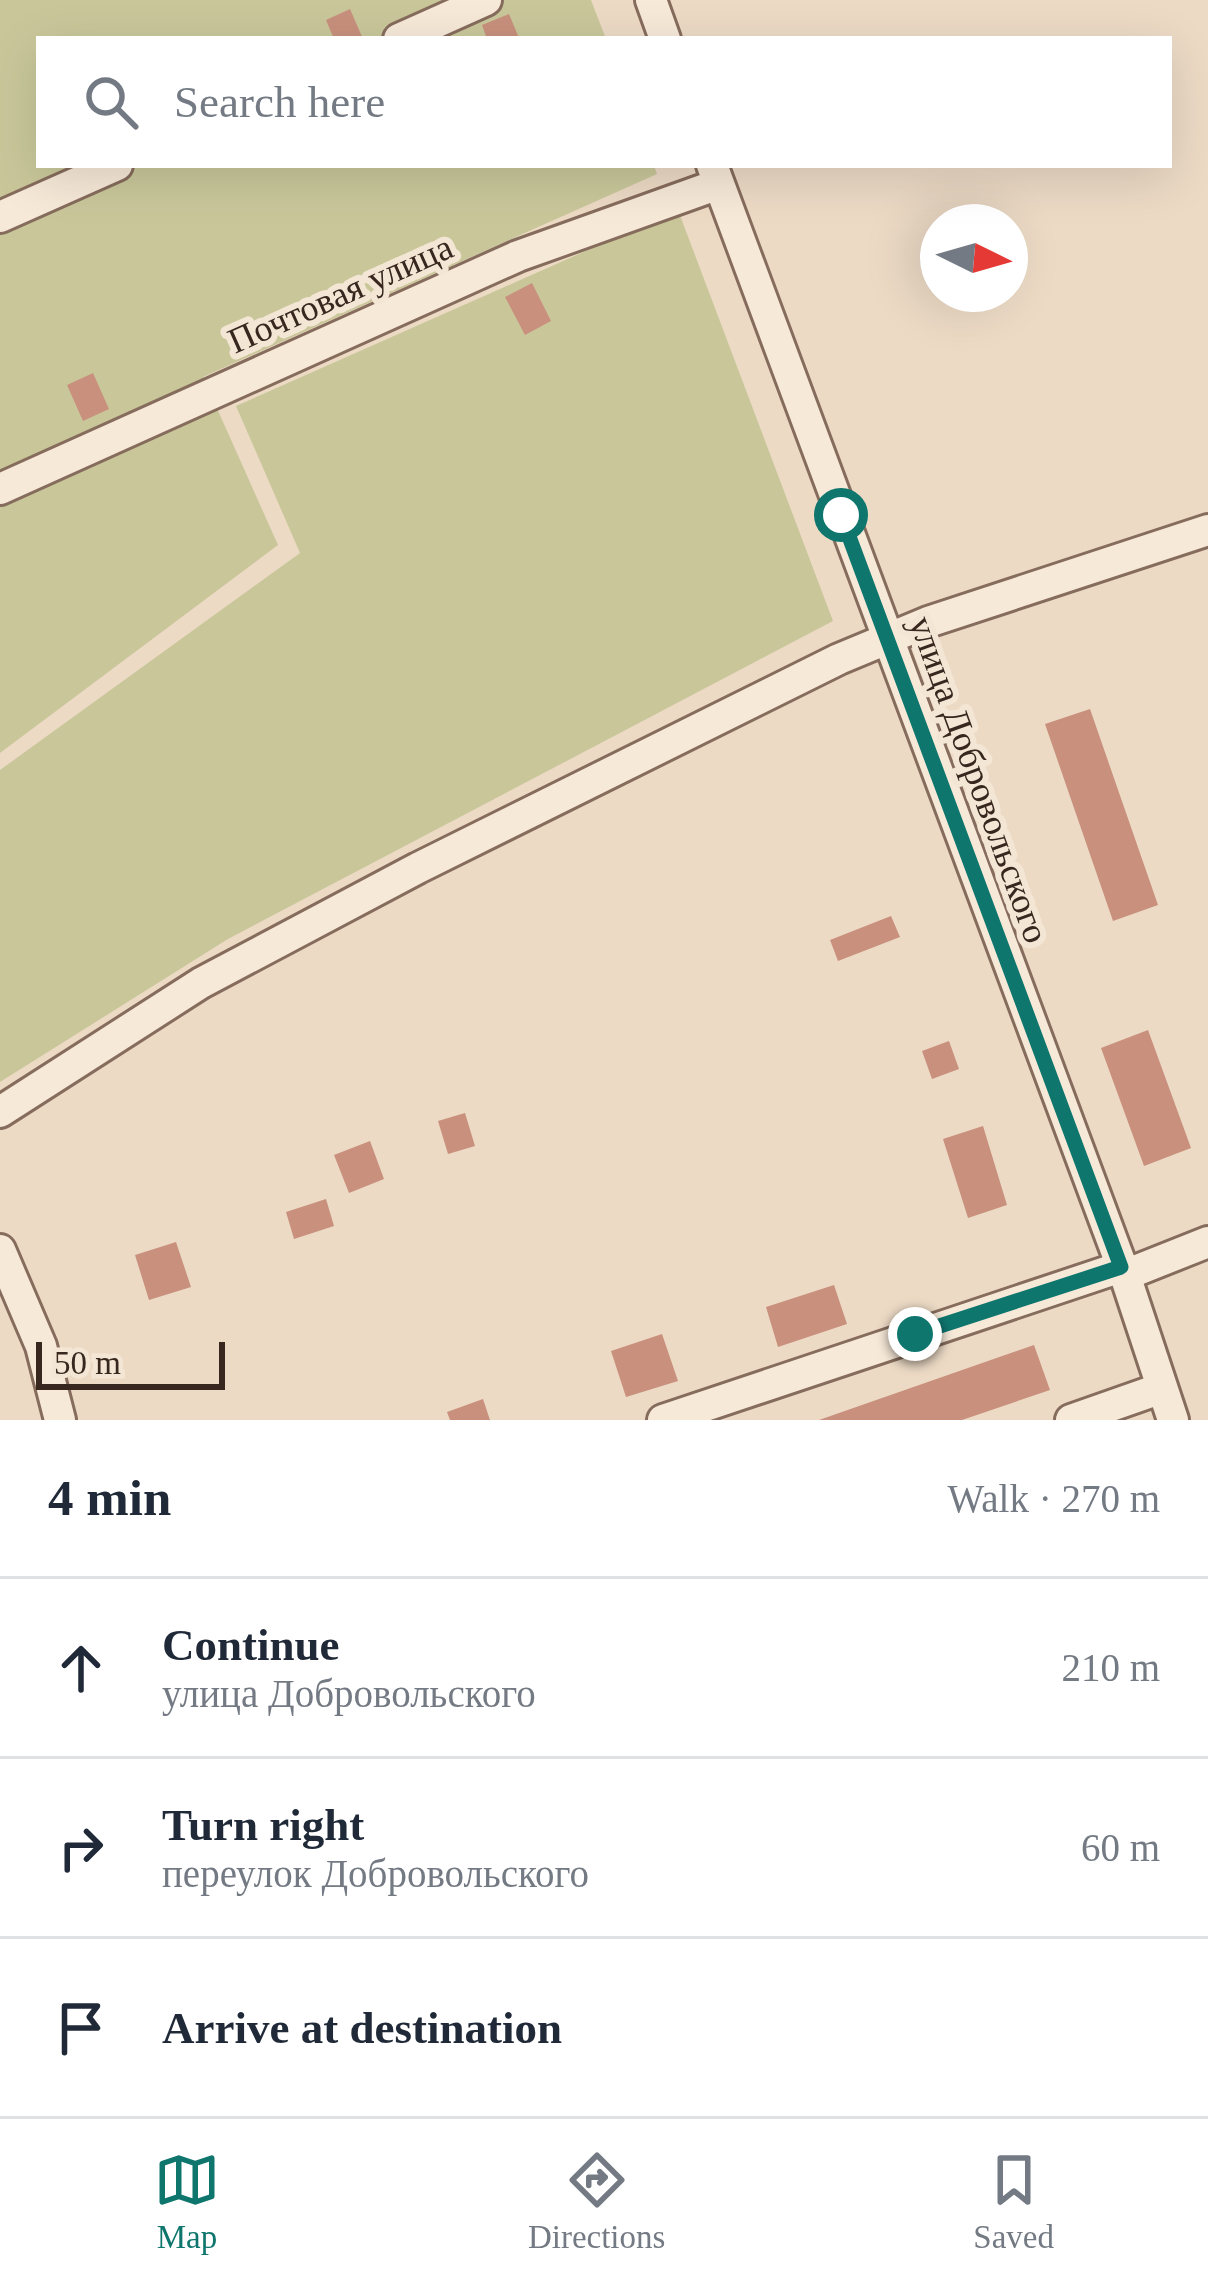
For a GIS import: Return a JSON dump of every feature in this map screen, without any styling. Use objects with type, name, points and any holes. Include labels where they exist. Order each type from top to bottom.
[{"type":"street","points":[[406,36],[486,0]]},
{"type":"street","points":[[651,0],[664,36]]},
{"type":"street","points":[[0,218],[110,168]]},
{"type":"street","name":"Почтовая улица","points":[[0,489],[518,256],[716,174]]},
{"type":"street","name":"улица Добровольского","points":[[716,174],[1123,1271],[1173,1420]]},
{"type":"street","points":[[0,1112],[200,983],[886,640],[1208,530]]},
{"type":"street","points":[[663,1420],[1208,1242]]},
{"type":"street","points":[[0,1250],[41,1346],[60,1420]]},
{"type":"street","points":[[746,1420],[751,1388]]},
{"type":"street","points":[[1071,1420],[1162,1388]]},
{"type":"shaded area","points":[[0,0],[591,0],[605,36],[36,36],[36,168],[655,168],[657,174],[203,377],[278,545],[0,753]]},
{"type":"shaded area","points":[[678,210],[833,621],[228,939],[0,1082],[0,770],[300,553],[236,406]]},
{"type":"building","points":[[350,9],[362,36],[333,36],[326,20]]},
{"type":"building","points":[[509,14],[518,36],[486,36],[482,25]]},
{"type":"building","points":[[532,283],[551,321],[525,335],[505,297]]},
{"type":"building","points":[[93,373],[109,409],[83,421],[67,385]]},
{"type":"building","points":[[1090,709],[1158,905],[1113,921],[1045,724]]},
{"type":"building","points":[[891,916],[900,937],[838,961],[830,940]]},
{"type":"building","points":[[1148,1030],[1191,1148],[1144,1166],[1101,1048]]},
{"type":"building","points":[[949,1041],[959,1069],[932,1079],[922,1051]]},
{"type":"building","points":[[465,1113],[475,1146],[448,1154],[438,1121]]},
{"type":"building","points":[[983,1126],[1007,1205],[968,1218],[943,1139]]},
{"type":"building","points":[[370,1141],[384,1179],[349,1193],[334,1155]]},
{"type":"building","points":[[326,1199],[334,1226],[294,1239],[286,1212]]},
{"type":"building","points":[[176,1242],[191,1287],[149,1300],[135,1255]]},
{"type":"building","points":[[834,1285],[847,1324],[778,1347],[766,1307]]},
{"type":"building","points":[[662,1334],[678,1381],[626,1397],[611,1351]]},
{"type":"building","points":[[1034,1345],[1050,1390],[962,1420],[819,1420]]},
{"type":"building","points":[[483,1399],[490,1420],[450,1420],[447,1412]]},
{"type":"route","points":[[841,515],[1121,1267],[915,1334]]}]
